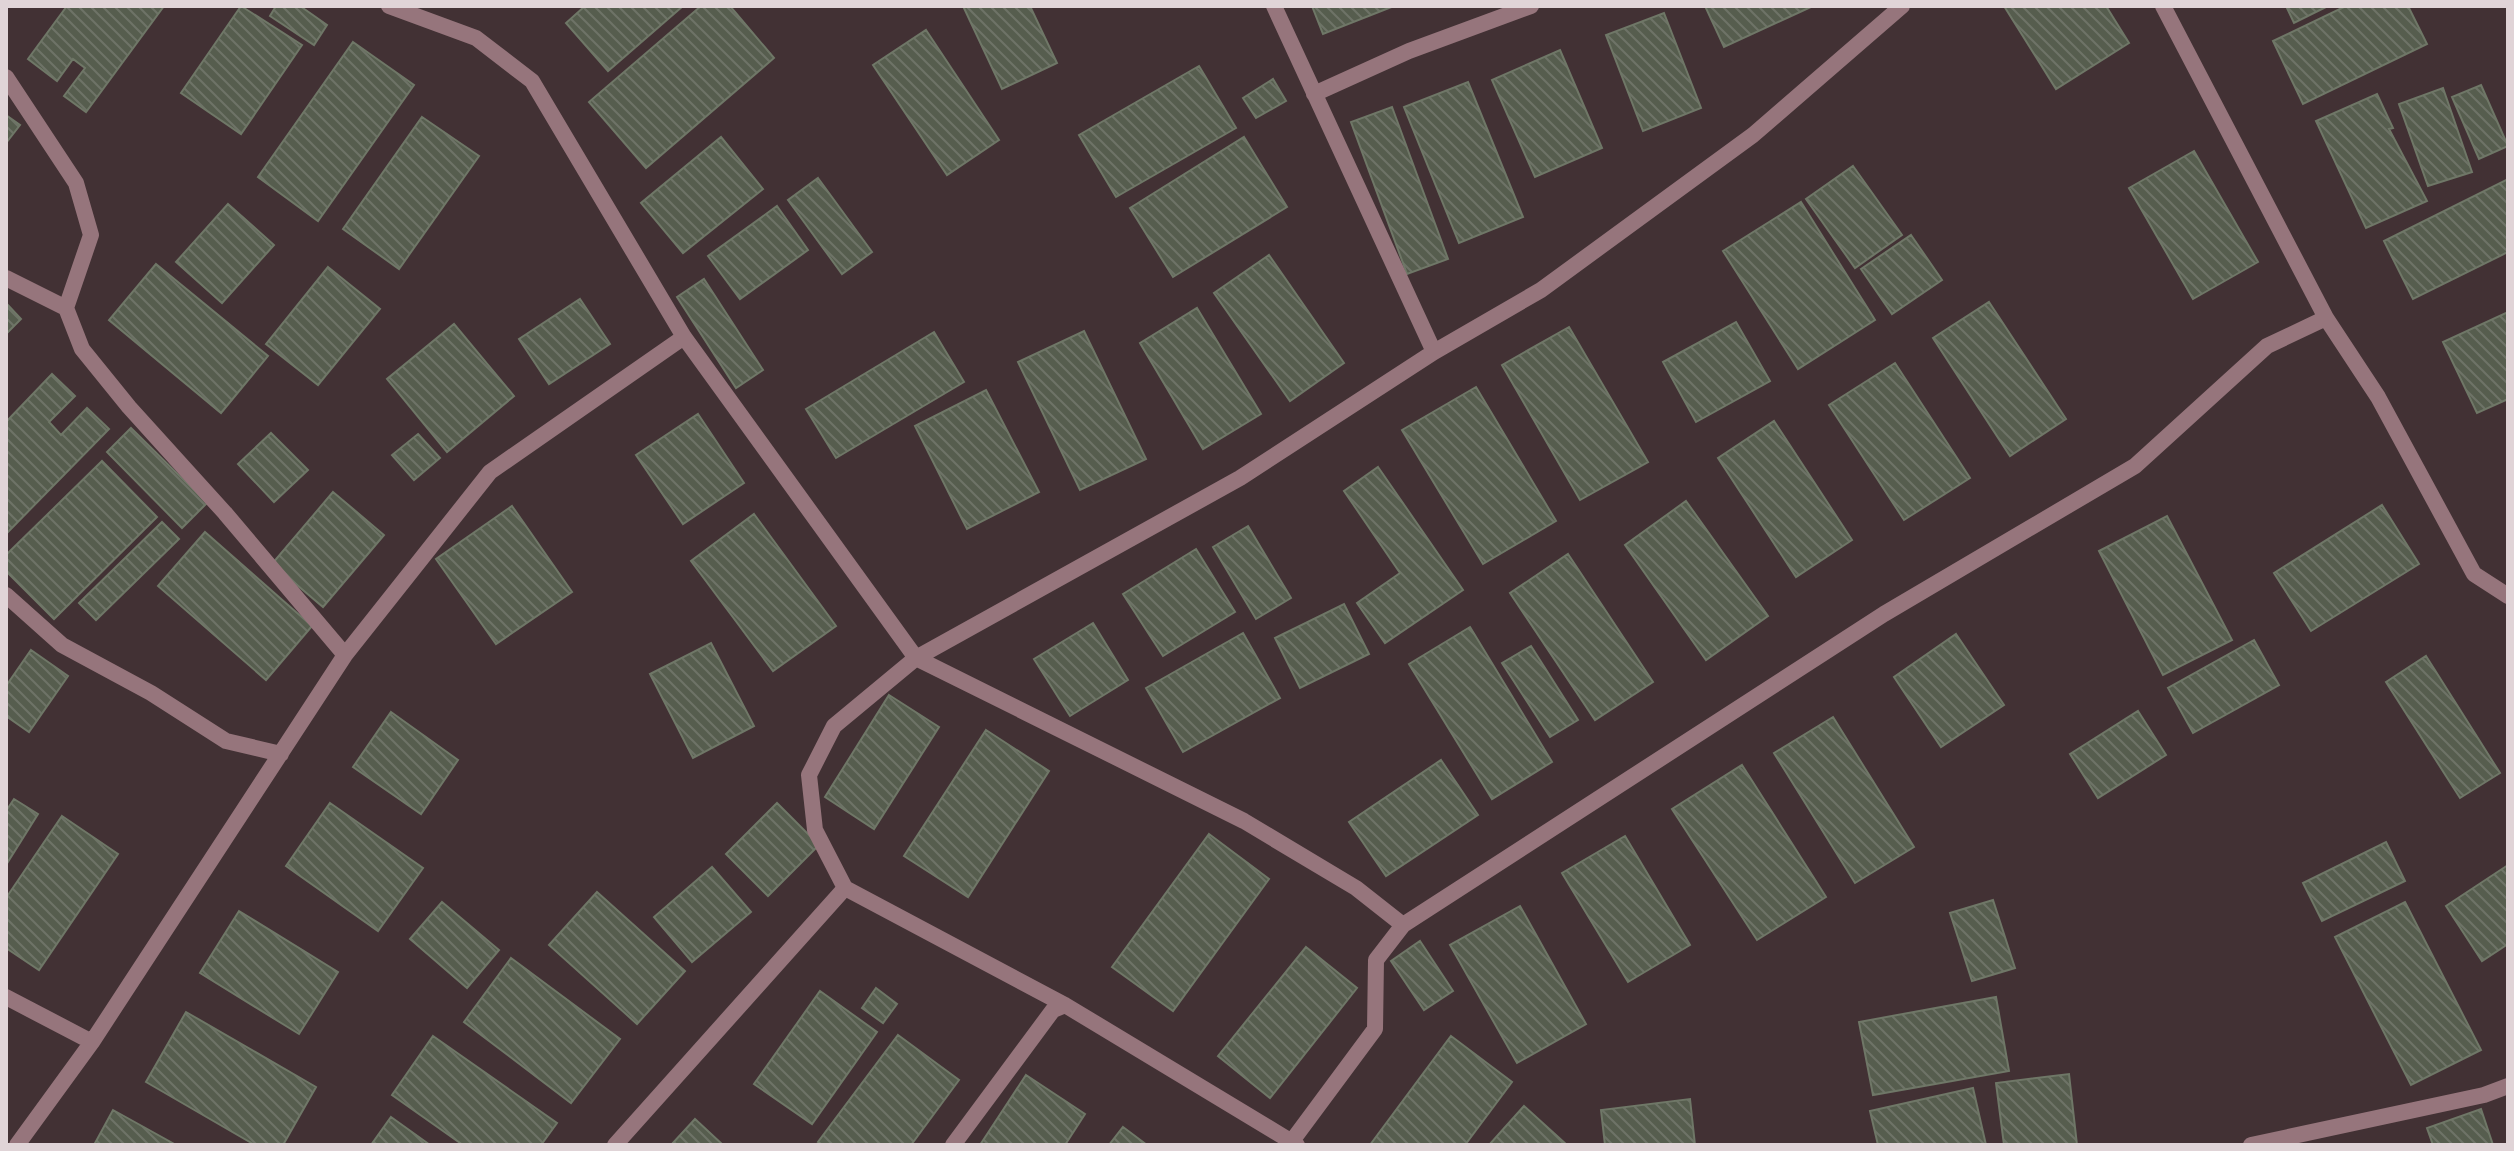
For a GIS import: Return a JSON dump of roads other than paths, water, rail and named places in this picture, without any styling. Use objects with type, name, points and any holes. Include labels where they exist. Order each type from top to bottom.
[{"type":"street","points":[[390,6],[476,38],[532,81],[684,337],[916,658],[1244,821],[1356,888],[1403,925]]},
{"type":"street","points":[[1274,6],[1434,352]]},
{"type":"street","points":[[1314,94],[1409,51],[1531,6]]},
{"type":"street","points":[[1902,6],[1753,135],[1541,290],[1434,352],[1240,478],[916,658],[834,726],[809,775],[815,830],[845,888],[1065,1005],[1294,1143],[1375,1029],[1376,960],[1403,925],[1884,614],[2135,466],[2267,346],[2326,318]]},
{"type":"street","points":[[2163,6],[2326,318],[2378,397],[2474,574],[2508,596]]},
{"type":"street","points":[[6,77],[76,183],[91,235],[66,308],[82,349],[345,655]]},
{"type":"street","points":[[6,278],[66,308]]},
{"type":"street","points":[[17,1145],[92,1042],[345,655],[490,472],[684,337]]},
{"type":"street","points":[[6,595],[62,645],[151,693],[226,741],[281,754]]},
{"type":"street","points":[[615,1145],[845,888]]},
{"type":"street","points":[[6,997],[92,1042]]},
{"type":"street","points":[[953,1145],[1053,1010],[1065,1005]]},
{"type":"street","points":[[2251,1145],[2484,1095],[2508,1086]]}]
